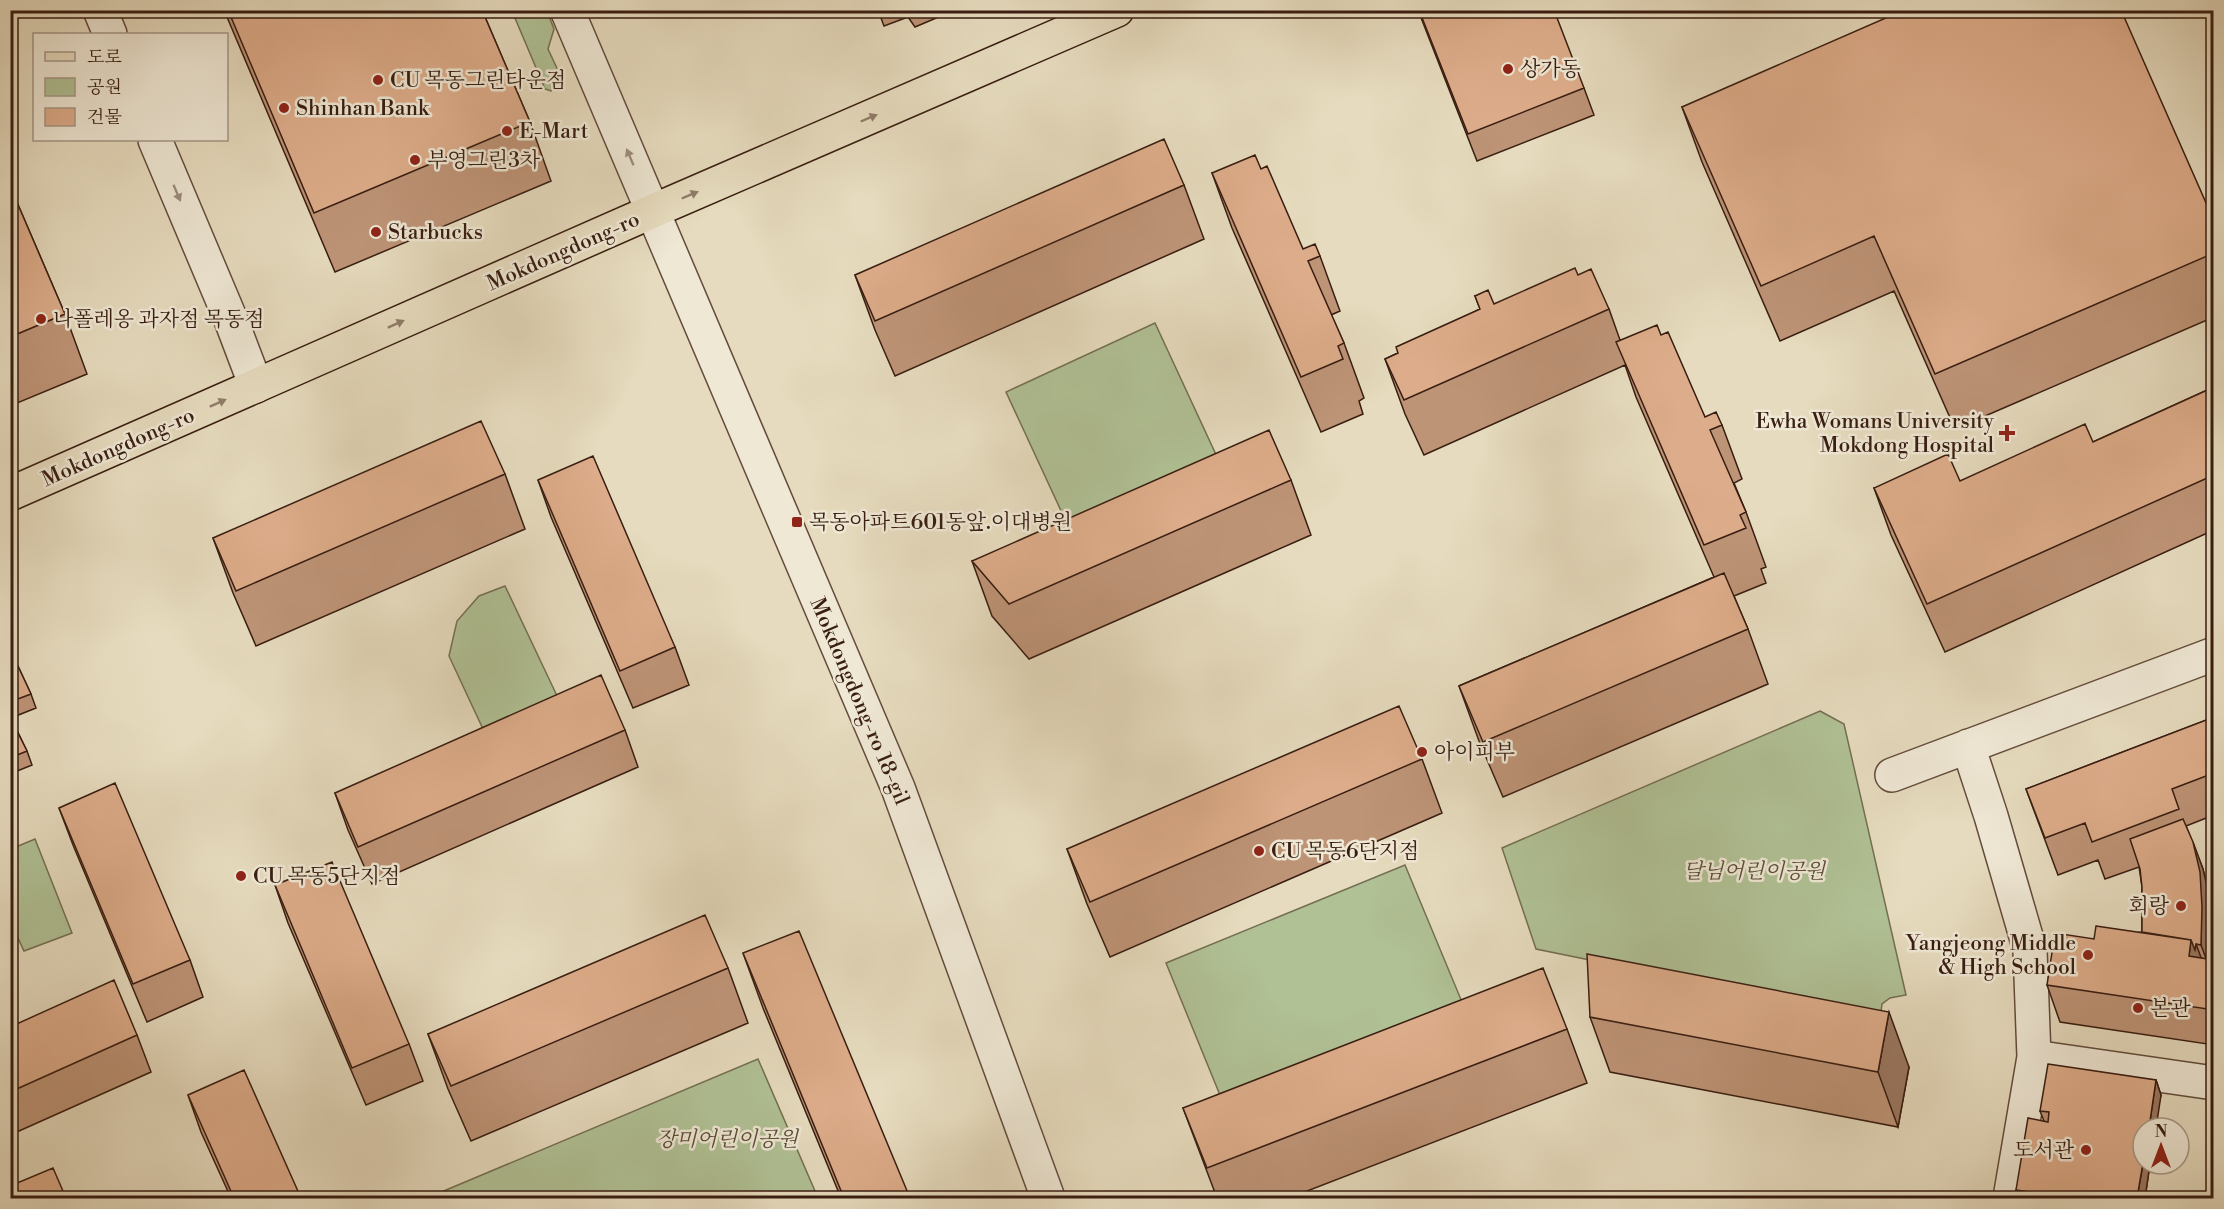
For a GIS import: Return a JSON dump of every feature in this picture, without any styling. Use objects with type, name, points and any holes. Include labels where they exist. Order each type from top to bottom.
[{"type":"main road","name":"Mokdongdong-ro","points":[[10,494],[1117,10]]},
{"type":"street","points":[[100,10],[110,33]]},
{"type":"street","name":"Mokdongdong-ro 18-gil","points":[[567,10],[898,788],[1048,1198]]},
{"type":"street","points":[[155,141],[231,320],[256,386]]},
{"type":"street","points":[[1892,775],[2214,654]]},
{"type":"street","points":[[1968,746],[2030,950],[2034,1057],[2010,1198]]},
{"type":"street","points":[[2034,1057],[2214,1083]]},
{"type":"green space","points":[[512,11],[547,11],[554,29],[548,49],[562,79],[560,86],[551,91],[545,89]]},
{"type":"green space","points":[[1155,323],[1218,459],[1069,528],[1006,392]]},
{"type":"green space","points":[[505,586],[559,700],[483,729],[449,656],[457,621],[479,596]]},
{"type":"green space","name":"달님어린이공원","points":[[1820,711],[1844,724],[1906,995],[1890,998],[1882,1004],[1880,1019],[1536,949],[1502,848]]},
{"type":"green space","points":[[35,839],[72,933],[24,951],[11,923],[11,849]]},
{"type":"green space","points":[[1405,865],[1462,1002],[1222,1100],[1166,963]]},
{"type":"green space","name":"장미어린이공원","points":[[758,1059],[818,1198],[427,1198]]},
{"type":"building","name":"부영그린3차","points":[[228,10],[482,10],[530,122],[314,213]]},
{"type":"building","name":"상가동","points":[[1419,10],[1554,10],[1584,88],[1468,134]]},
{"type":"building","points":[[1904,10],[2121,10],[2214,221],[2214,253],[1935,374],[1874,236],[1761,286],[1682,107]]},
{"type":"building","points":[[1164,139],[1184,185],[875,321],[855,275]]},
{"type":"building","points":[[1255,155],[1261,169],[1267,166],[1303,249],[1315,244],[1320,256],[1308,261],[1344,343],[1338,346],[1343,359],[1301,377],[1212,173]]},
{"type":"building","points":[[10,186],[65,314],[10,337]]},
{"type":"building","points":[[1575,268],[1578,275],[1591,269],[1609,309],[1404,400],[1385,359],[1398,353],[1396,347],[1480,309],[1475,296],[1488,290],[1494,304]]},
{"type":"building","points":[[1657,325],[1661,335],[1668,332],[1705,417],[1716,412],[1722,425],[1710,430],[1746,512],[1740,515],[1746,528],[1704,545],[1616,342]]},
{"type":"building","points":[[2214,387],[2214,475],[1927,604],[1874,488],[1948,454],[1960,481],[2085,424],[2093,442]]},
{"type":"building","points":[[481,421],[505,474],[236,591],[213,538]]},
{"type":"building","points":[[1269,430],[1291,480],[1009,604],[972,561]]},
{"type":"building","points":[[593,456],[675,647],[620,671],[538,480]]},
{"type":"building","points":[[1724,573],[1748,629],[1483,742],[1459,686]]},
{"type":"building","points":[[10,649],[31,694],[10,702]]},
{"type":"building","points":[[601,675],[625,730],[358,847],[335,793]]},
{"type":"building","points":[[1399,706],[1422,759],[1090,902],[1067,849]]},
{"type":"building","points":[[10,717],[27,751],[10,758]]},
{"type":"building","points":[[2214,717],[2214,773],[2172,789],[2179,809],[2092,842],[2085,823],[2045,838],[2026,789]]},
{"type":"building","points":[[115,783],[190,960],[133,984],[59,808]]},
{"type":"building","name":"회랑","points":[[2183,819],[2193,842],[2200,872],[2201,945],[2196,944],[2195,950],[2191,940],[2142,932],[2140,869],[2130,839]]},
{"type":"building","points":[[332,862],[409,1044],[352,1068],[275,885]]},
{"type":"building","points":[[705,915],[728,968],[451,1086],[428,1034]]},
{"type":"building","points":[[2096,926],[2191,940],[2189,956],[2214,960],[2214,1010],[2047,985],[2055,933],[2094,939]]},
{"type":"building","points":[[799,931],[910,1198],[844,1198],[743,953]]},
{"type":"building","points":[[1587,954],[1889,1012],[1878,1072],[1590,1017]]},
{"type":"building","points":[[1543,968],[1567,1029],[1207,1168],[1183,1108]]},
{"type":"building","points":[[114,980],[137,1035],[10,1092],[10,1027]]},
{"type":"building","name":"도서관","points":[[2048,1064],[2156,1080],[2151,1116],[2131,1116],[2131,1176],[2141,1176],[2137,1198],[2036,1198],[2037,1193],[2016,1190],[2028,1118],[2048,1122],[2049,1112],[2040,1111]]},
{"type":"building","points":[[244,1070],[301,1198],[234,1198],[188,1095]]},
{"type":"building","points":[[53,1168],[66,1198],[10,1198],[10,1186]]},
{"type":"place","name":"상가동","points":[[1508,69]]},
{"type":"place","name":"CU 목동그린타운점","points":[[378,80]]},
{"type":"place","name":"Shinhan Bank","points":[[284,108]]},
{"type":"place","name":"E-Mart","points":[[507,131]]},
{"type":"place","name":"부영그린3차","points":[[415,160]]},
{"type":"place","name":"Starbucks","points":[[376,232]]},
{"type":"place","name":"나폴레옹 과자점 목동점","points":[[41,319]]},
{"type":"place","name":"Ewha Womans University Mokdong Hospital","points":[[2007,433]]},
{"type":"place","name":"목동아파트601동앞.이대병원","points":[[797,522]]},
{"type":"place","name":"아이피부","points":[[1422,752]]},
{"type":"place","name":"CU 목동6단지점","points":[[1259,851]]},
{"type":"place","name":"CU 목동5단지점","points":[[241,876]]},
{"type":"place","name":"회랑","points":[[2181,906]]},
{"type":"place","name":"Yangjeong Middle & High School","points":[[2088,955]]},
{"type":"place","name":"본관","points":[[2138,1008]]},
{"type":"place","name":"도서관","points":[[2086,1150]]}]
